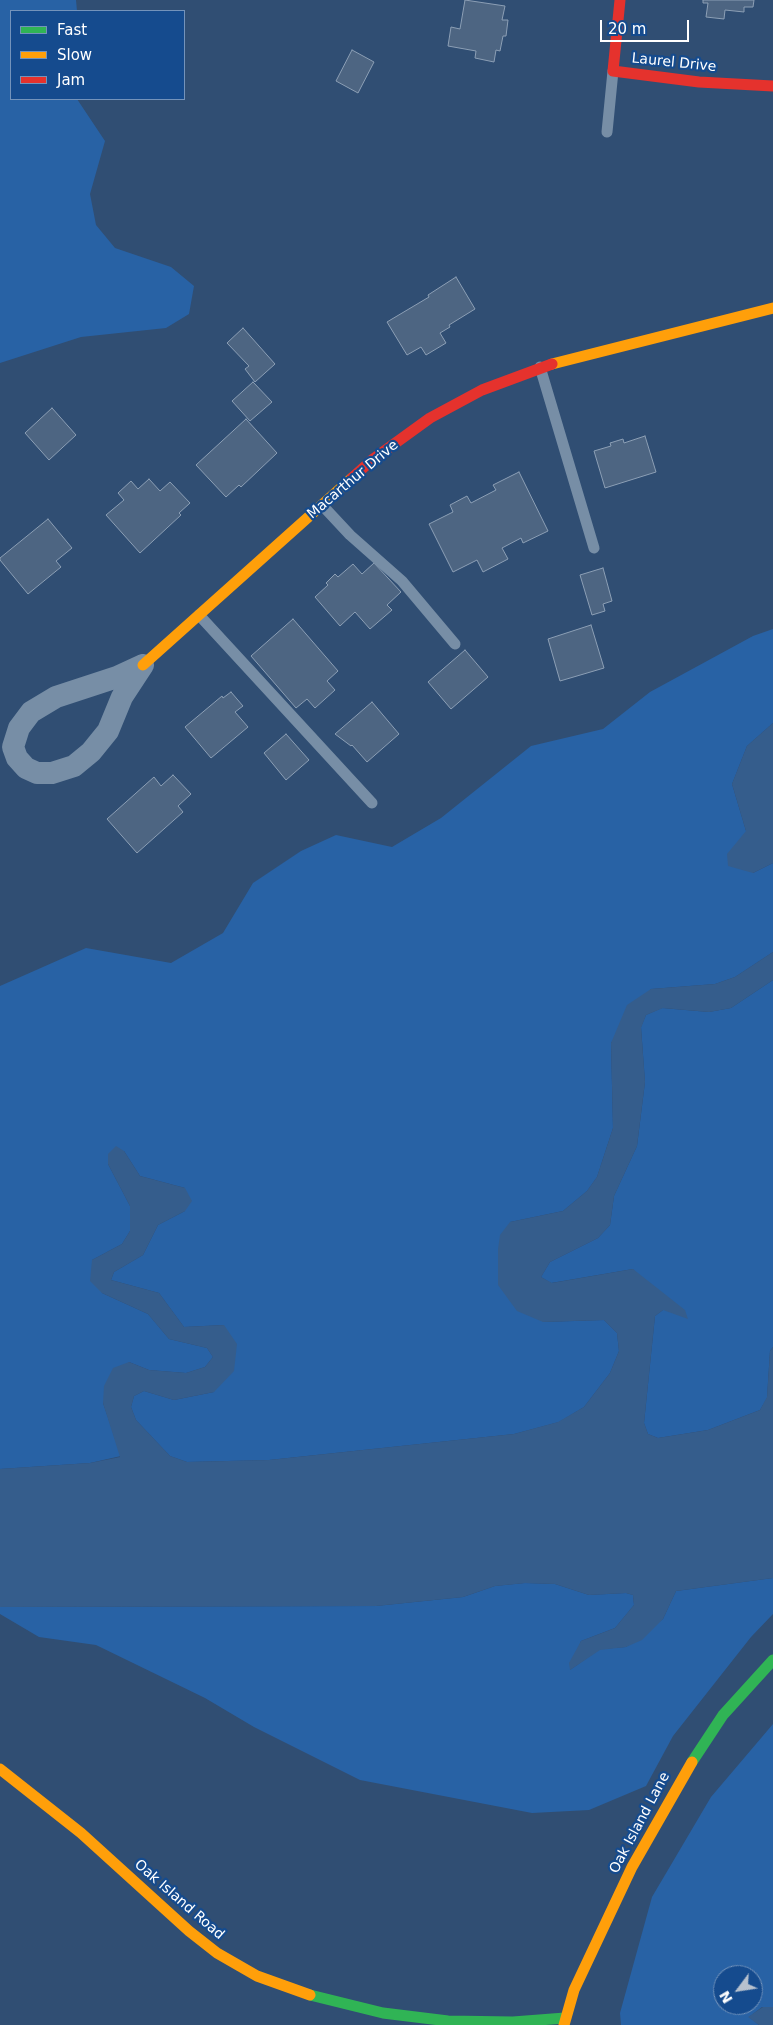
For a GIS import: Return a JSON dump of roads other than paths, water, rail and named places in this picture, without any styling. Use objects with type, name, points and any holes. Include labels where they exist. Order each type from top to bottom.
[{"type":"street","name":"Laurel Drive","points":[[620,0],[613,71],[699,82],[773,86]]},
{"type":"street","name":"Macarthur Drive","points":[[143,665],[116,677],[56,697],[31,712],[19,728],[13,747],[17,758],[26,768],[37,773],[52,774],[74,766],[91,752],[108,730],[122,697],[143,665],[372,460],[430,418],[482,390],[540,367],[773,308]]},
{"type":"street","name":"Oak Island Lane","points":[[565,2022],[574,1990],[628,1876],[684,1772],[723,1715],[773,1660]]},
{"type":"street","name":"Oak Island Road","points":[[0,1769],[81,1834],[189,1931],[218,1953],[257,1976],[318,1998],[382,2013],[448,2021],[565,2022]]},
{"type":"lane","points":[[606,132],[613,71]]},
{"type":"lane","points":[[540,367],[594,548]]},
{"type":"lane","points":[[322,505],[350,535],[402,580],[455,644]]},
{"type":"lane","points":[[199,614],[372,803]]}]
